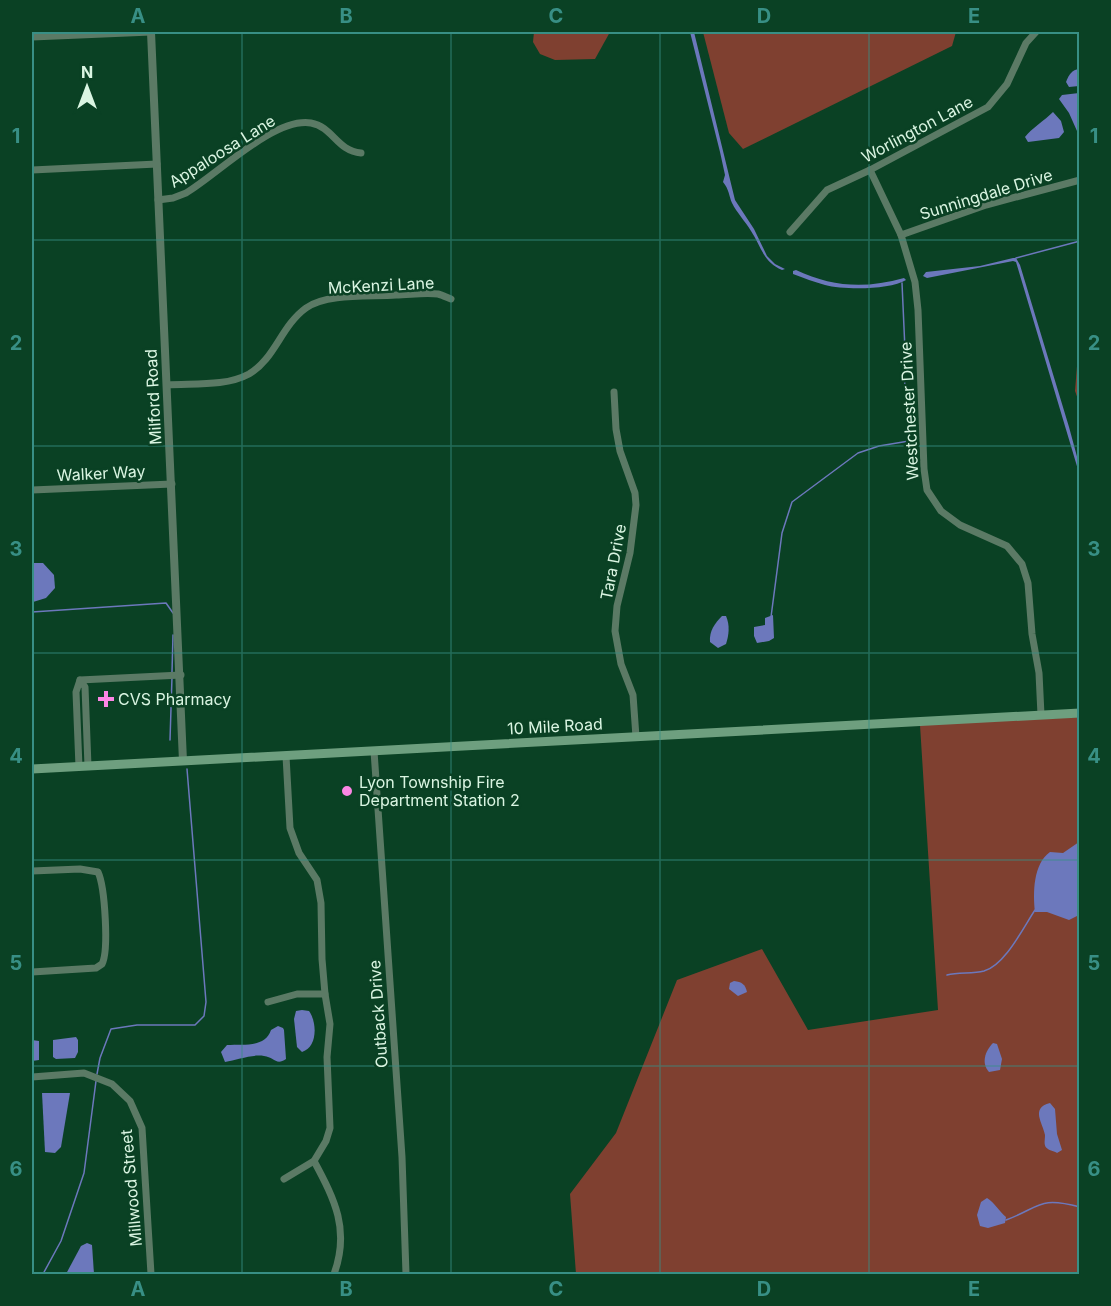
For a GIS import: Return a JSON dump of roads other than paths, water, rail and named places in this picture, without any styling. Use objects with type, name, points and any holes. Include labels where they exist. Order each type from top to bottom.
[{"type":"main road","name":"10 Mile Road","points":[[32,769],[1080,714]]},
{"type":"street","points":[[32,37],[151,32]]},
{"type":"street","name":"Milford Road","points":[[151,32],[183,761]]},
{"type":"street","name":"Worlington Lane","points":[[790,232],[827,190],[870,170],[988,107],[1006,84],[1026,43],[1036,32]]},
{"type":"street","name":"Appaloosa Lane","points":[[158,200],[186,193],[258,141],[288,125],[308,123],[319,125],[350,152],[361,153]]},
{"type":"street","points":[[32,170],[157,164]]},
{"type":"street","name":"Westchester Drive","points":[[870,170],[901,235],[917,296],[924,469],[927,490],[941,511],[960,525],[1007,546],[1022,564],[1029,583],[1032,634],[1039,673],[1041,715]]},
{"type":"street","name":"Sunningdale Drive","points":[[901,235],[986,205],[1080,180]]},
{"type":"street","name":"McKenzi Lane","points":[[167,384],[222,382],[246,375],[260,367],[275,349],[288,327],[304,309],[316,303],[335,298],[421,294],[439,294],[451,298]]},
{"type":"street","name":"Tara Drive","points":[[614,392],[620,451],[635,493],[636,506],[630,554],[617,606],[615,633],[621,664],[633,695],[636,737]]},
{"type":"street","name":"Walker Way","points":[[32,490],[172,484]]},
{"type":"street","points":[[83,766],[76,692],[80,680],[181,675]]},
{"type":"street","name":"Outback Drive","points":[[374,752],[402,1157],[406,1275]]},
{"type":"street","points":[[284,1179],[315,1161],[326,1142],[330,1128],[327,1057],[330,1024],[325,994],[321,903],[317,880],[299,853],[290,828],[286,756]]},
{"type":"street","points":[[32,871],[88,869],[98,872],[102,886],[106,951],[102,964],[96,968],[32,972]]},
{"type":"street","points":[[268,1002],[297,994],[325,994]]},
{"type":"street","name":"Millwood Street","points":[[32,1077],[84,1073],[112,1084],[130,1101],[142,1128],[151,1275]]},
{"type":"street","points":[[315,1161],[340,1224],[342,1242],[340,1258],[334,1275]]},
{"type":"water","points":[[690,32],[694,32],[735,200],[754,229],[767,256],[775,264],[785,269],[776,267],[766,258],[734,207],[723,182],[725,175],[720,152]]},
{"type":"water","points":[[1079,69],[1079,86],[1069,87],[1066,82],[1068,77],[1073,71]]},
{"type":"water","points":[[1079,93],[1079,131],[1077,131],[1069,113],[1059,99],[1062,95]]},
{"type":"water","points":[[1053,112],[1061,121],[1064,132],[1059,138],[1028,142],[1025,137]]},
{"type":"water","points":[[1016,258],[1020,265],[1069,427],[1079,464],[1079,473],[1016,262],[927,278],[923,276],[926,272],[980,266]]},
{"type":"water","points":[[796,270],[836,283],[862,285],[904,278],[906,280],[889,286],[843,288],[825,285],[793,274]]},
{"type":"water","points":[[32,563],[43,563],[54,575],[55,588],[46,598],[33,602],[32,602]]},
{"type":"water","points":[[773,615],[774,638],[757,643],[754,627],[765,625],[765,618]]},
{"type":"water","points":[[722,616],[726,616],[727,619],[728,634],[726,644],[718,648],[710,642],[710,634]]},
{"type":"water","points":[[1079,842],[1079,915],[1069,920],[1047,912],[1035,912],[1035,879],[1044,857],[1050,852],[1063,853]]},
{"type":"water","points":[[734,981],[743,984],[747,992],[738,996],[729,989],[730,983]]},
{"type":"water","points":[[296,1011],[309,1011],[315,1027],[311,1045],[302,1052],[297,1047],[294,1019]]},
{"type":"water","points":[[278,1026],[284,1030],[286,1059],[280,1062],[267,1057],[255,1056],[225,1062],[221,1052],[227,1045],[259,1042]]},
{"type":"water","points":[[76,1037],[78,1052],[75,1058],[56,1059],[53,1057],[53,1040]]},
{"type":"water","points":[[32,1040],[39,1041],[39,1060],[32,1061]]},
{"type":"water","points":[[993,1043],[997,1044],[1002,1059],[1000,1070],[989,1072],[985,1065],[985,1057]]},
{"type":"water","points":[[42,1093],[70,1093],[61,1147],[55,1153],[45,1152]]},
{"type":"water","points":[[1050,1103],[1055,1109],[1057,1134],[1062,1150],[1057,1153],[1045,1146],[1045,1135],[1039,1116],[1040,1108]]},
{"type":"water","points":[[987,1198],[1006,1217],[1005,1223],[988,1228],[980,1226],[977,1215],[981,1202]]},
{"type":"water","points":[[87,1243],[92,1245],[94,1274],[66,1274],[81,1246]]},
{"type":"waterway","points":[[1016,258],[1080,241]]},
{"type":"waterway","points":[[771,617],[782,533],[792,502],[858,453],[879,446],[909,441],[904,373],[902,283]]},
{"type":"waterway","points":[[32,612],[166,603],[173,613]]},
{"type":"waterway","points":[[172,672],[173,635]]},
{"type":"waterway","points":[[170,740],[172,677]]},
{"type":"waterway","points":[[97,1074],[100,1058],[111,1029],[137,1025],[195,1025],[204,1016],[206,1002],[187,769]]},
{"type":"waterway","points":[[947,975],[979,972],[992,967],[1013,945],[1035,910]]},
{"type":"waterway","points":[[43,1274],[61,1241],[84,1173],[96,1081]]},
{"type":"waterway","points":[[1006,1220],[1047,1203],[1080,1207]]},
{"type":"place","name":"CVS Pharmacy","points":[[106,699]]},
{"type":"place","name":"Lyon Township Fire Department Station 2","points":[[347,791]]}]
